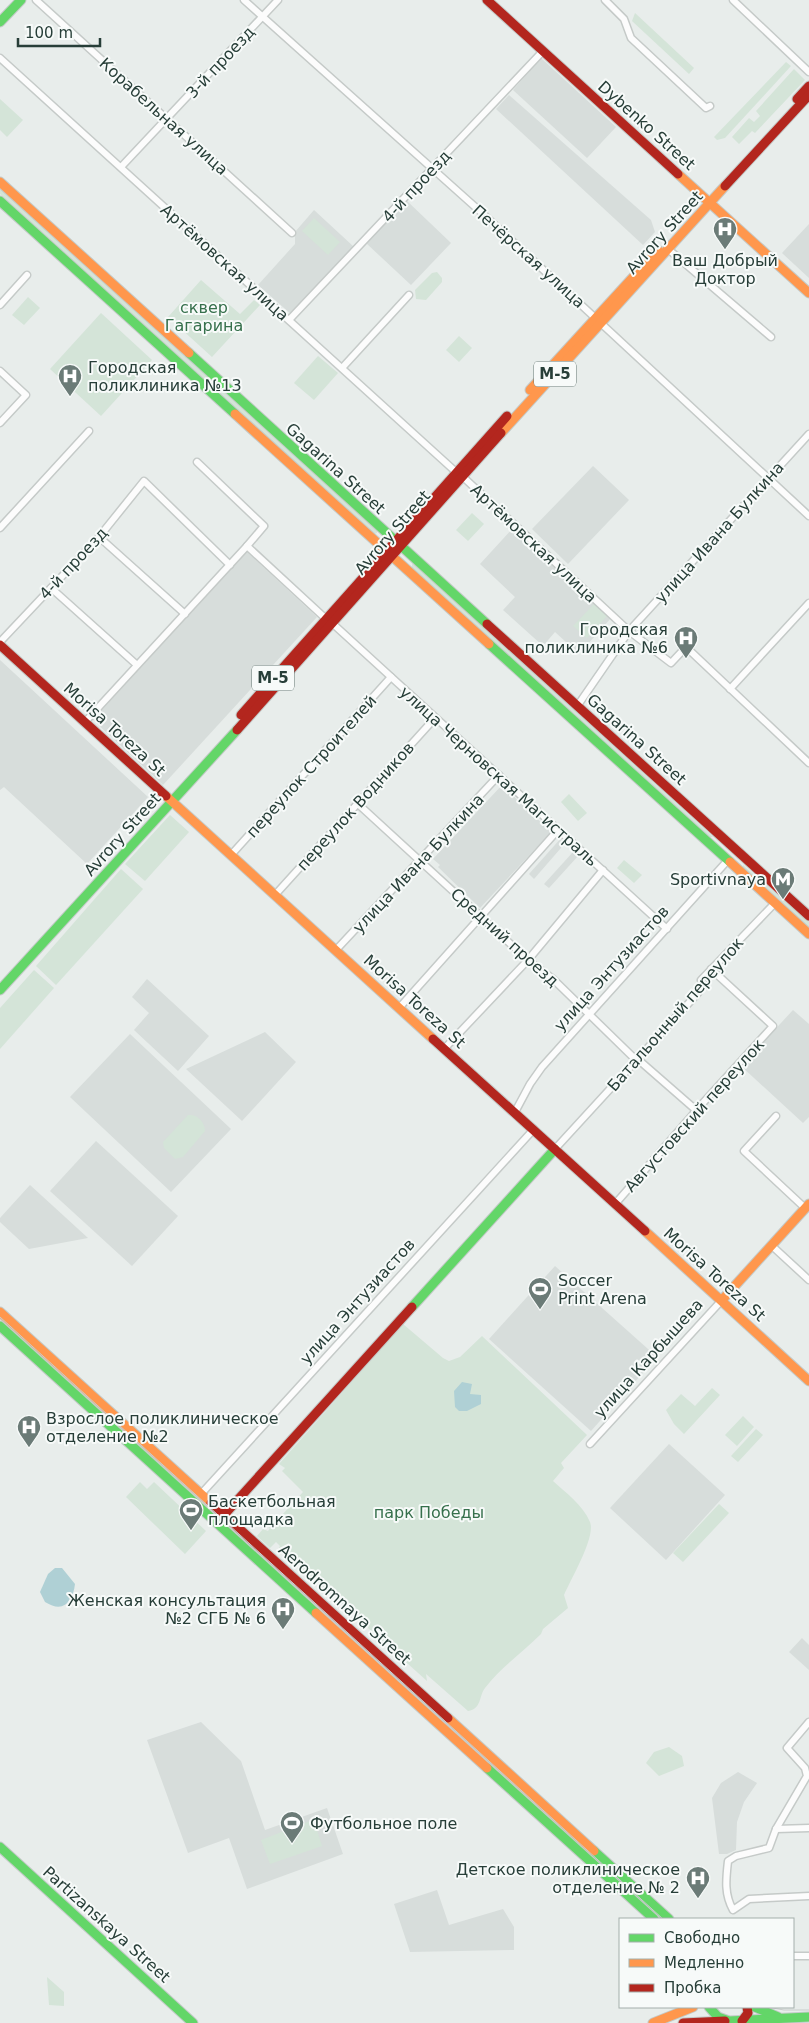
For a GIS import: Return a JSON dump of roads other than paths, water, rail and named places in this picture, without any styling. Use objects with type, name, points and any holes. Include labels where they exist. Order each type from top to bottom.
[{"type":"main road","points":[[0,22],[21,0]]},
{"type":"main road","name":"Dybenko Street","points":[[487,0],[809,292]]},
{"type":"main road","name":"Avrory Street","points":[[599,320],[708,201],[809,86]]},
{"type":"main road","name":"Avrory Street","points":[[0,990],[389,553],[456,471],[668,249],[708,201],[809,96]]},
{"type":"main road","name":"Gagarina Street","points":[[0,182],[809,916]]},
{"type":"main road","name":"Gagarina Street","points":[[0,201],[809,934]]},
{"type":"main road","name":"Morisa Toreza St","points":[[0,643],[809,1381]]},
{"type":"main road","name":"Avrory Street","points":[[0,981],[170,799]]},
{"type":"main road","name":"улица Энтузиастов","points":[[728,860],[737,850]]},
{"type":"main road","points":[[224,1515],[555,1148]]},
{"type":"main road","name":"улица Карбышева","points":[[722,1300],[807,1206]]},
{"type":"main road","name":"Aerodromnaya Street","points":[[0,1312],[668,1918]]},
{"type":"main road","name":"Aerodromnaya Street","points":[[0,1326],[653,1918]]},
{"type":"main road","name":"Partizanskaya Street","points":[[0,1847],[193,2023]]},
{"type":"main road","points":[[653,2023],[690,2008]]},
{"type":"main road","points":[[711,2008],[733,2021]]},
{"type":"main road","points":[[713,2008],[714,2011],[733,2021]]},
{"type":"main road","points":[[733,2021],[748,2013],[747,2008]]},
{"type":"main road","points":[[757,2008],[781,2018]]},
{"type":"main road","points":[[683,2023],[809,2017]]},
{"type":"street","name":"Корабельная улица","points":[[36,0],[292,233]]},
{"type":"street","name":"Печёрская улица","points":[[244,0],[599,320],[809,516]]},
{"type":"street","name":"3-й проезд","points":[[121,167],[278,0]]},
{"type":"street","points":[[605,0],[624,19],[631,38],[706,108],[710,106]]},
{"type":"street","points":[[733,0],[809,72]]},
{"type":"street","name":"4-й проезд","points":[[290,320],[543,51]]},
{"type":"street","name":"Артёмовская улица","points":[[0,58],[456,471],[628,631],[671,663],[686,647],[730,689]]},
{"type":"street","points":[[668,249],[771,337]]},
{"type":"street","points":[[0,305],[27,275]]},
{"type":"street","points":[[342,368],[409,295]]},
{"type":"street","points":[[0,371],[26,394],[0,423]]},
{"type":"street","points":[[0,528],[89,432]]},
{"type":"street","name":"улица Ивана Булкина","points":[[578,705],[628,631],[809,434]]},
{"type":"street","points":[[85,722],[264,526],[197,462]]},
{"type":"street","name":"4-й проезд","points":[[0,643],[99,537],[144,481],[230,564]]},
{"type":"street","points":[[99,537],[185,614]]},
{"type":"street","name":"улица Черновская Магистраль","points":[[247,546],[667,929]]},
{"type":"street","points":[[51,588],[137,666]]},
{"type":"street","points":[[809,603],[730,689],[809,763]]},
{"type":"street","name":"переулок Строителей","points":[[231,855],[391,677]]},
{"type":"street","name":"переулок Водников","points":[[276,895],[435,718]]},
{"type":"street","name":"улица Ивана Булкина","points":[[336,950],[499,776]]},
{"type":"street","name":"Средний проезд","points":[[358,804],[528,960],[554,978],[636,1060],[641,1062],[696,1110]]},
{"type":"street","points":[[400,1007],[558,830]]},
{"type":"street","name":"улица Энтузиастов","points":[[515,1112],[536,1075],[728,860]]},
{"type":"street","points":[[445,1048],[528,960],[603,870]]},
{"type":"street","name":"Батальонный переулок","points":[[555,1148],[698,993],[703,984],[701,980],[775,903]]},
{"type":"street","name":"Августовский переулок","points":[[616,1204],[696,1110],[773,1026],[711,969]]},
{"type":"street","points":[[776,1116],[744,1151],[807,1206]]},
{"type":"street","name":"улица Энтузиастов","points":[[201,1494],[534,1129]]},
{"type":"street","points":[[771,1245],[809,1280]]},
{"type":"street","name":"улица Карбышева","points":[[590,1444],[722,1300]]},
{"type":"street","points":[[734,1918],[733,1910],[727,1899],[725,1882],[728,1861],[736,1856],[769,1848],[776,1829],[806,1776],[807,1768],[787,1748],[809,1722]]},
{"type":"street","points":[[776,1829],[809,1828]]},
{"type":"street","points":[[733,1910],[749,1898],[809,1896]]},
{"type":"street","points":[[794,1956],[809,1956]]},
{"type":"water","points":[[462,1382],[472,1384],[470,1394],[481,1395],[481,1404],[467,1411],[459,1411],[455,1407],[454,1391]]},
{"type":"water","points":[[55,1568],[62,1568],[75,1584],[70,1600],[66,1604],[57,1607],[45,1602],[40,1592],[48,1574]]},
{"type":"tram line","points":[[0,1317],[662,1918]]},
{"type":"tram line","points":[[773,2008],[809,2010]]},
{"type":"place","name":"Ваш Добрый Доктор","points":[[725,250]]},
{"type":"place","name":"Городская поликлиника №13","points":[[70,397]]},
{"type":"place","name":"Городская поликлиника №6","points":[[686,659]]},
{"type":"place","name":"Sportivnaya","points":[[783,900]]},
{"type":"place","name":"Soccer Print Arena","points":[[540,1310]]},
{"type":"place","name":"Взрослое поликлиническое отделение №2","points":[[29,1448]]},
{"type":"place","name":"Баскетбольная площадка","points":[[191,1531]]},
{"type":"place","name":"Женская консультация №2 СГБ № 6","points":[[283,1630]]},
{"type":"place","name":"Футбольное поле","points":[[292,1844]]},
{"type":"place","name":"Детское поликлиническое отделение № 2","points":[[698,1899]]},
{"type":"park label","name":"сквер Гагарина","points":[[204,316]]},
{"type":"park label","name":"парк Победы","points":[[429,1512]]}]
